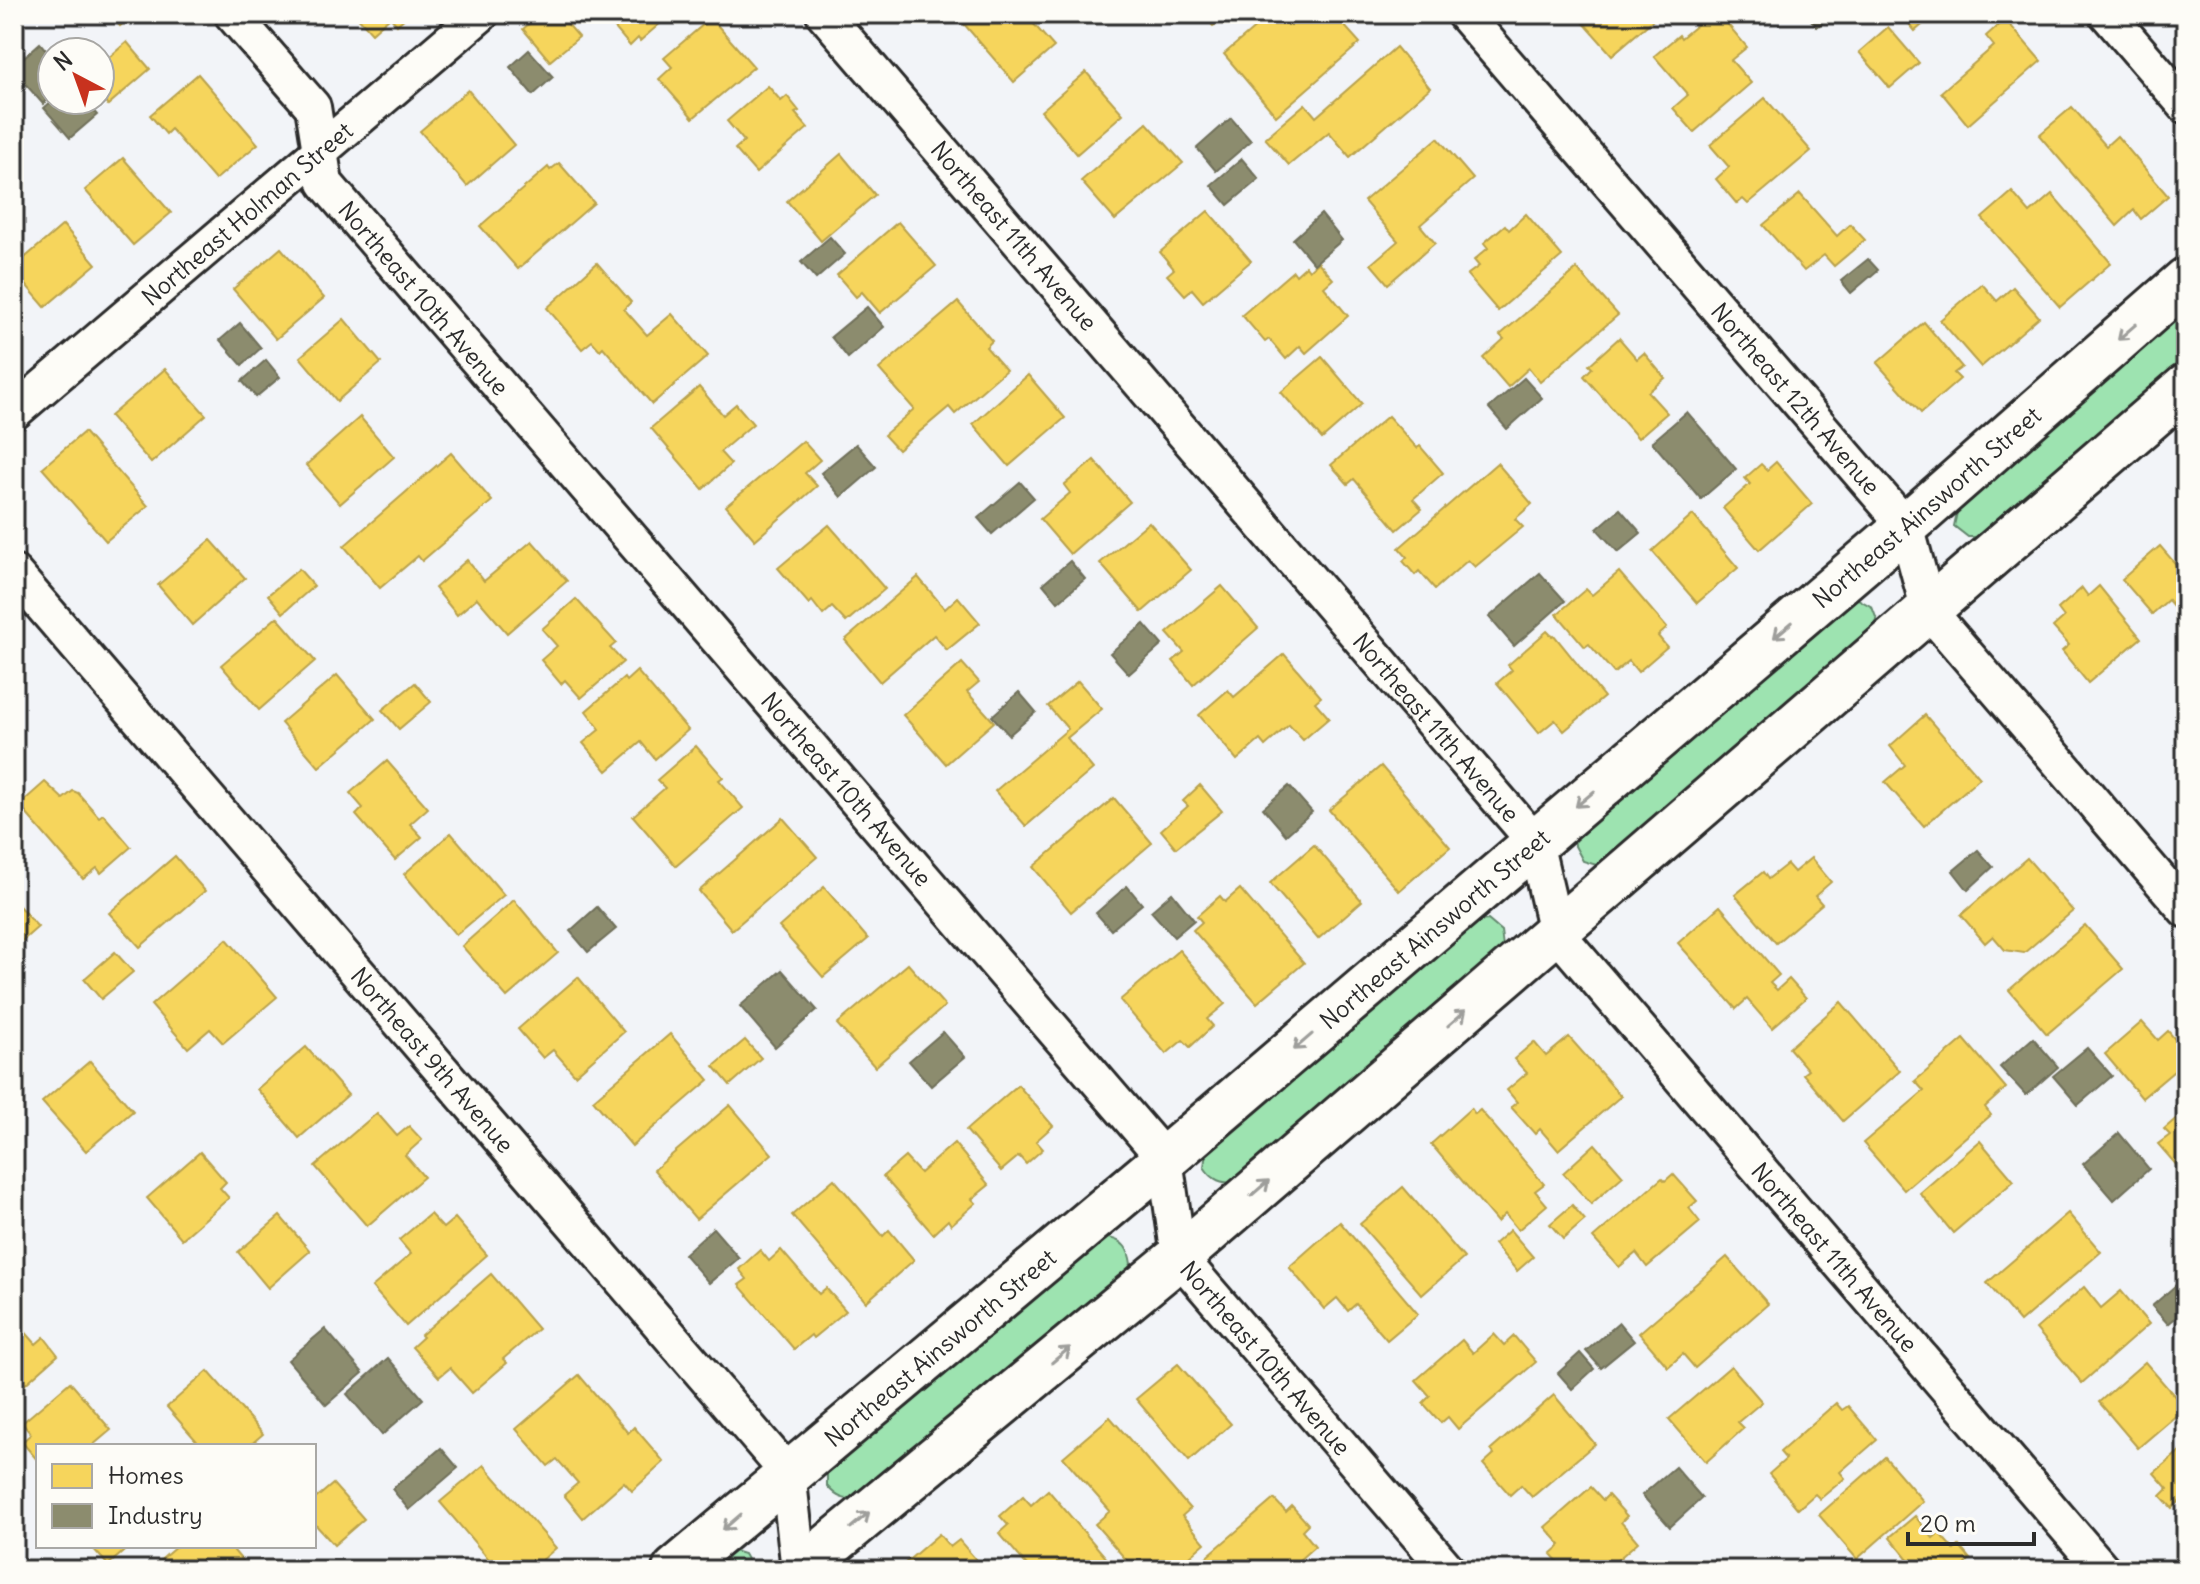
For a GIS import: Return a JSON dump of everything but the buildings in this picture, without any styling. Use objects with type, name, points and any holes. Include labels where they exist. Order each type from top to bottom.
[{"type":"street","name":"Northeast 10th Avenue","points":[[232,14],[313,107],[325,183],[1165,1159],[1179,1257],[1448,1570]]},
{"type":"street","name":"Northeast Holman Street","points":[[14,412],[481,14]]},
{"type":"street","name":"Northeast 11th Avenue","points":[[824,14],[1535,842],[1556,932],[2103,1570]]},
{"type":"street","name":"Northeast 12th Avenue","points":[[1464,14],[1906,526],[1929,611],[2186,910]]},
{"type":"street","points":[[2107,14],[2186,106]]},
{"type":"street","name":"Northeast Ainsworth Street","points":[[675,1570],[1165,1159],[1906,526],[2186,280]]},
{"type":"street","points":[[800,1570],[1179,1257],[2186,387]]},
{"type":"street","name":"Northeast 9th Avenue","points":[[14,573],[788,1473]]},
{"type":"street","points":[[788,1473],[800,1570]]},
{"type":"green space","points":[[2186,305],[2186,364],[1985,537],[1968,537],[1954,526],[1959,503]]},
{"type":"green space","points":[[1858,599],[1872,607],[1877,620],[1871,635],[1603,867],[1583,861],[1575,846],[1574,835],[1845,602]]},
{"type":"green space","points":[[1488,920],[1501,931],[1503,947],[1498,958],[1237,1183],[1222,1182],[1211,1175],[1204,1167],[1206,1152],[1472,922]]},
{"type":"green space","points":[[1109,1238],[1125,1246],[1129,1254],[1131,1264],[1124,1275],[862,1497],[842,1498],[827,1486],[827,1471],[1096,1239]]},
{"type":"green space","points":[[731,1550],[744,1554],[753,1570],[699,1570]]}]
